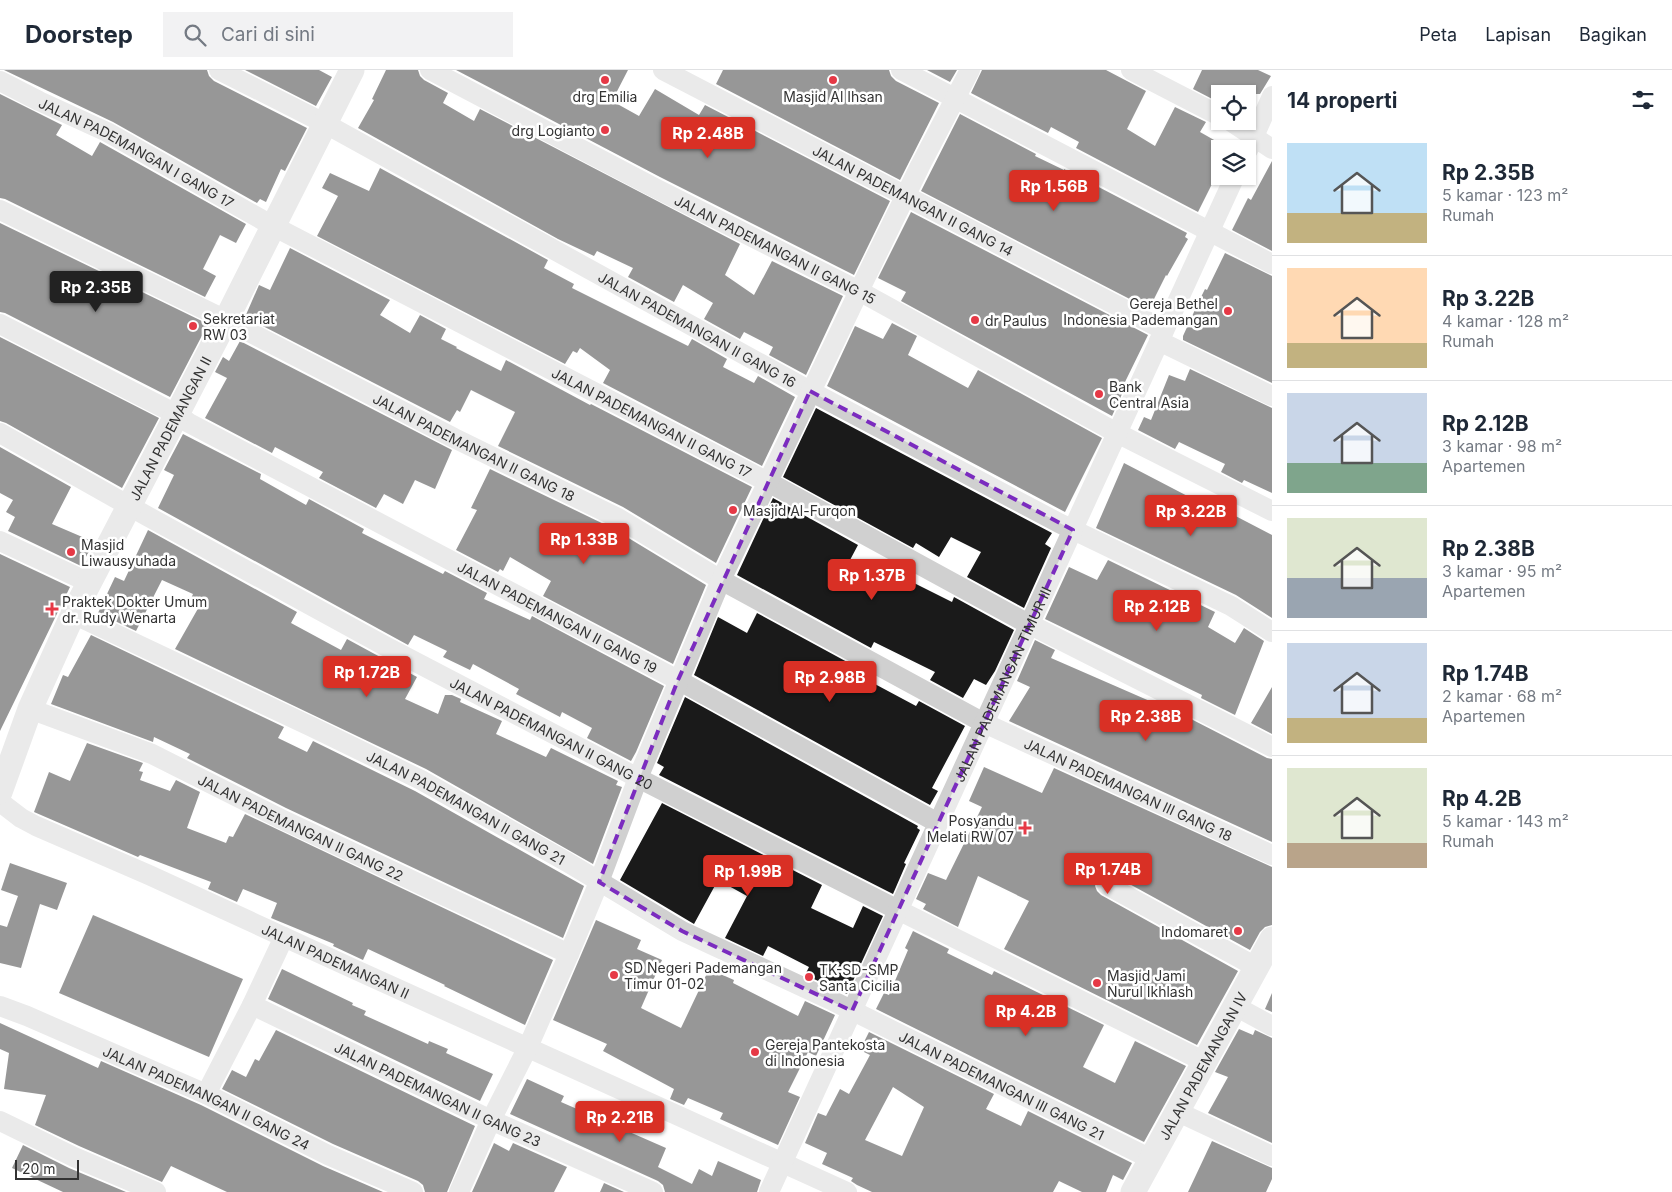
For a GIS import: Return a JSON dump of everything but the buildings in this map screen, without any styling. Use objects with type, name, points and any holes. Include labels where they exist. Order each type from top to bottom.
[{"type":"street","name":"JALAN PADEMANGAN II GANG 16","points":[[219,70],[331,127],[810,391],[1073,530],[1230,606],[1272,632]]},
{"type":"street","name":"JALAN PADEMANGAN II","points":[[0,792],[30,709],[73,614],[273,226],[331,127],[352,70]]},
{"type":"street","name":"JALAN PADEMANGAN II GANG 15","points":[[430,70],[655,188],[859,291],[1117,433],[1272,511]]},
{"type":"street","name":"JALAN PADEMANGAN II GANG 14","points":[[662,70],[906,196],[1272,396]]},
{"type":"street","points":[[901,70],[1272,264]]},
{"type":"street","points":[[459,1192],[491,1120],[528,1047],[569,954],[599,882],[638,778],[721,580],[810,391],[970,70]]},
{"type":"street","points":[[1131,70],[1211,111]]},
{"type":"street","name":"JALAN PADEMANGAN I GANG 17","points":[[0,81],[120,139],[273,226]]},
{"type":"street","points":[[1252,140],[1272,96]]},
{"type":"street","points":[[1238,130],[1247,140]]},
{"type":"street","points":[[1256,145],[1272,149]]},
{"type":"street","name":"JALAN PADEMANGAN TIMUR III","points":[[769,1192],[1231,185]]},
{"type":"street","name":"JALAN PADEMANGAN II GANG 18","points":[[0,210],[226,320],[454,438],[618,518],[721,580],[984,722]]},
{"type":"street","name":"JALAN PADEMANGAN II GANG 17","points":[[273,226],[768,482],[1029,624],[1272,747]]},
{"type":"street","name":"JALAN PADEMANGAN II GANG 19","points":[[0,324],[176,414],[189,424],[678,680],[938,823]]},
{"type":"street","name":"JALAN PADEMANGAN II GANG 20","points":[[0,432],[147,516],[377,641],[638,778],[898,910],[1205,1062]]},
{"type":"street","points":[[0,541],[90,583]]},
{"type":"street","name":"JALAN PADEMANGAN II GANG 21","points":[[73,614],[421,780],[513,831],[682,931],[852,1011]]},
{"type":"street","name":"JALAN PADEMANGAN II GANG 22","points":[[30,709],[152,754],[281,819],[569,954]]},
{"type":"street","name":"JALAN PADEMANGAN III GANG 18","points":[[984,722],[1272,855]]},
{"type":"street","name":"JALAN PADEMANGAN II","points":[[0,802],[21,818],[36,826],[149,874],[528,1047]]},
{"type":"street","points":[[1107,885],[1256,967]]},
{"type":"street","points":[[206,1094],[252,1005],[284,937]]},
{"type":"street","name":"JALAN PADEMANGAN IV","points":[[1139,1190],[1151,1159],[1272,939]]},
{"type":"street","name":"JALAN PADEMANGAN II GANG 23","points":[[252,1005],[491,1120],[653,1192]]},
{"type":"street","name":"JALAN PADEMANGAN II GANG 24","points":[[0,1006],[206,1094],[328,1155],[413,1192]]},
{"type":"street","points":[[1235,1006],[1272,1026]]},
{"type":"street","name":"JALAN PADEMANGAN III GANG 21","points":[[852,1011],[1151,1159]]},
{"type":"street","points":[[528,1047],[847,1192]]},
{"type":"street","points":[[1176,1112],[1272,1156]]},
{"type":"street","points":[[0,1121],[74,1157],[156,1192]]},
{"type":"highlighted area","points":[[810,391],[1073,530],[852,1011],[682,931],[599,882],[678,680]]},
{"type":"place","name":"drg Emilia","points":[[605,80]]},
{"type":"place","name":"Masjid Al Ihsan","points":[[833,80]]},
{"type":"place","name":"drg Logianto","points":[[605,130]]},
{"type":"place","name":"Gereja Bethel Indonesia Pademangan","points":[[1228,311]]},
{"type":"place","name":"dr Paulus","points":[[975,320]]},
{"type":"place","name":"Sekretariat RW 03","points":[[193,326]]},
{"type":"place","name":"Bank Central Asia","points":[[1099,394]]},
{"type":"place","name":"Masjid Al-Furqon","points":[[733,510]]},
{"type":"place","name":"Masjid Liwausyuhada","points":[[71,552]]},
{"type":"place","name":"Praktek Dokter Umum dr. Rudy Wenarta","points":[[52,609]]},
{"type":"place","name":"Posyandu Melati RW 07","points":[[1025,828]]},
{"type":"place","name":"Indomaret","points":[[1238,931]]},
{"type":"place","name":"SD Negeri Pademangan Timur 01-02","points":[[614,975]]},
{"type":"place","name":"TK-SD-SMP Santa Cicilia","points":[[809,977]]},
{"type":"place","name":"Masjid Jami Nurul Ikhlash","points":[[1097,983]]},
{"type":"place","name":"Gereja Pantekosta di Indonesia","points":[[755,1052]]}]
